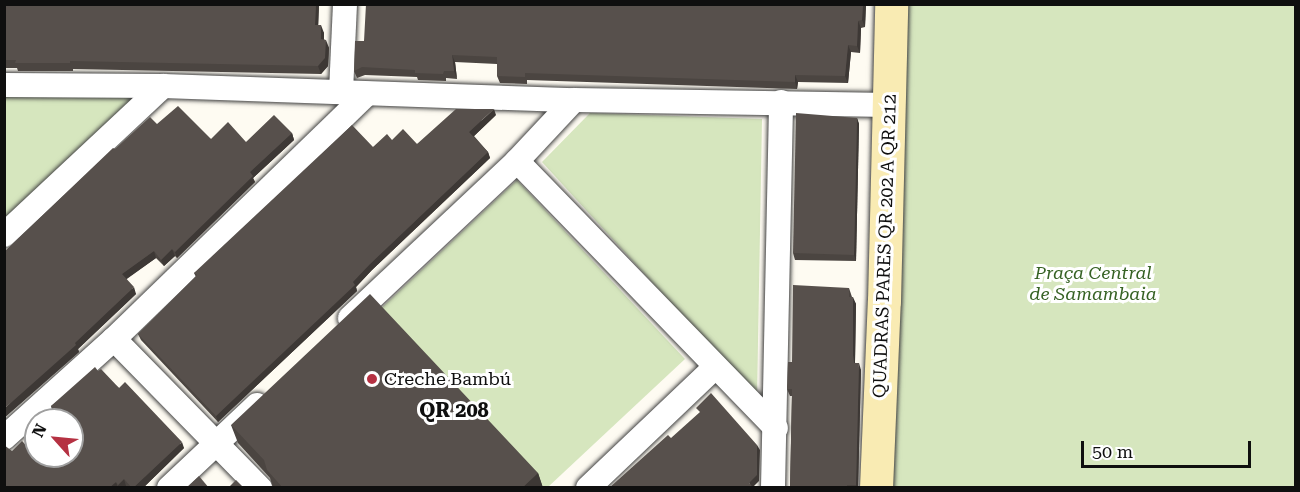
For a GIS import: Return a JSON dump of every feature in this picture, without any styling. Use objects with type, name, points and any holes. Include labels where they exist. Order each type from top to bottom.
[{"type":"street","points":[[341,92],[345,4]]},
{"type":"street","name":"QUADRAS PARES QR 202 A QR 212","points":[[876,488],[890,105],[891,4]]},
{"type":"street","points":[[4,85],[163,86],[574,100],[890,105]]},
{"type":"street","points":[[4,235],[163,86]]},
{"type":"street","points":[[4,438],[114,339],[367,94]]},
{"type":"street","points":[[329,338],[517,161],[574,100]]},
{"type":"street","points":[[773,488],[781,102]]},
{"type":"street","points":[[517,161],[776,428]]},
{"type":"street","points":[[114,339],[218,442],[260,488]]},
{"type":"street","points":[[588,488],[715,367]]},
{"type":"street","points":[[169,488],[278,386]]},
{"type":"green space","name":"Praça Central de Samambaia","points":[[899,5],[1295,5],[1295,487],[885,488]]},
{"type":"green space","points":[[5,83],[169,86],[5,244]]},
{"type":"green space","points":[[590,113],[762,119],[757,397],[542,162]]},
{"type":"green space","points":[[517,180],[685,359],[548,487],[541,487],[377,312]]},
{"type":"building","points":[[4,4],[316,4],[315,25],[321,25],[321,39],[326,40],[325,58],[318,66],[70,61],[70,63],[15,63],[16,60],[4,60]]},
{"type":"building","points":[[366,4],[863,4],[862,20],[858,21],[857,46],[848,45],[845,76],[795,75],[795,82],[525,73],[525,77],[497,76],[497,57],[452,55],[454,71],[444,71],[443,74],[362,67],[354,71],[355,41],[364,41]]},
{"type":"building","points":[[178,106],[211,139],[228,122],[246,142],[274,115],[292,133],[250,172],[253,176],[175,252],[172,249],[161,260],[154,251],[122,274],[134,287],[75,343],[76,345],[4,409],[4,252],[113,148],[115,149],[150,117],[157,124]]},
{"type":"building","points":[[456,109],[494,109],[469,132],[488,152],[370,264],[353,282],[355,285],[216,416],[138,334],[197,275],[194,273],[352,125],[373,147],[387,134],[392,140],[403,129],[417,144]]},
{"type":"building","points":[[796,113],[857,118],[854,255],[793,253]]},
{"type":"building","points":[[793,285],[849,288],[849,297],[853,297],[853,355],[854,363],[859,363],[856,485],[847,485],[847,488],[790,488],[792,389],[787,389],[788,362],[792,362]]},
{"type":"building","name":"Creche Bambú","points":[[370,294],[538,473],[522,488],[283,488],[267,470],[264,460],[231,425]]},
{"type":"building","points":[[95,367],[98,371],[101,369],[119,388],[125,382],[182,442],[133,488],[124,479],[118,485],[116,482],[109,488],[4,488],[4,445],[12,451],[22,441],[24,443],[24,468],[84,468],[84,408],[52,408],[51,406]]},
{"type":"building","points":[[711,393],[757,445],[757,475],[749,483],[754,488],[609,488],[668,435],[671,438],[700,412],[696,408]]},
{"type":"building","points":[[199,476],[209,488],[186,488]]},
{"type":"building","points":[[236,480],[244,488],[228,488]]},
{"type":"place","name":"Creche Bambú","points":[[372,379]]},
{"type":"district","name":"QR 208","points":[[454,410]]}]
